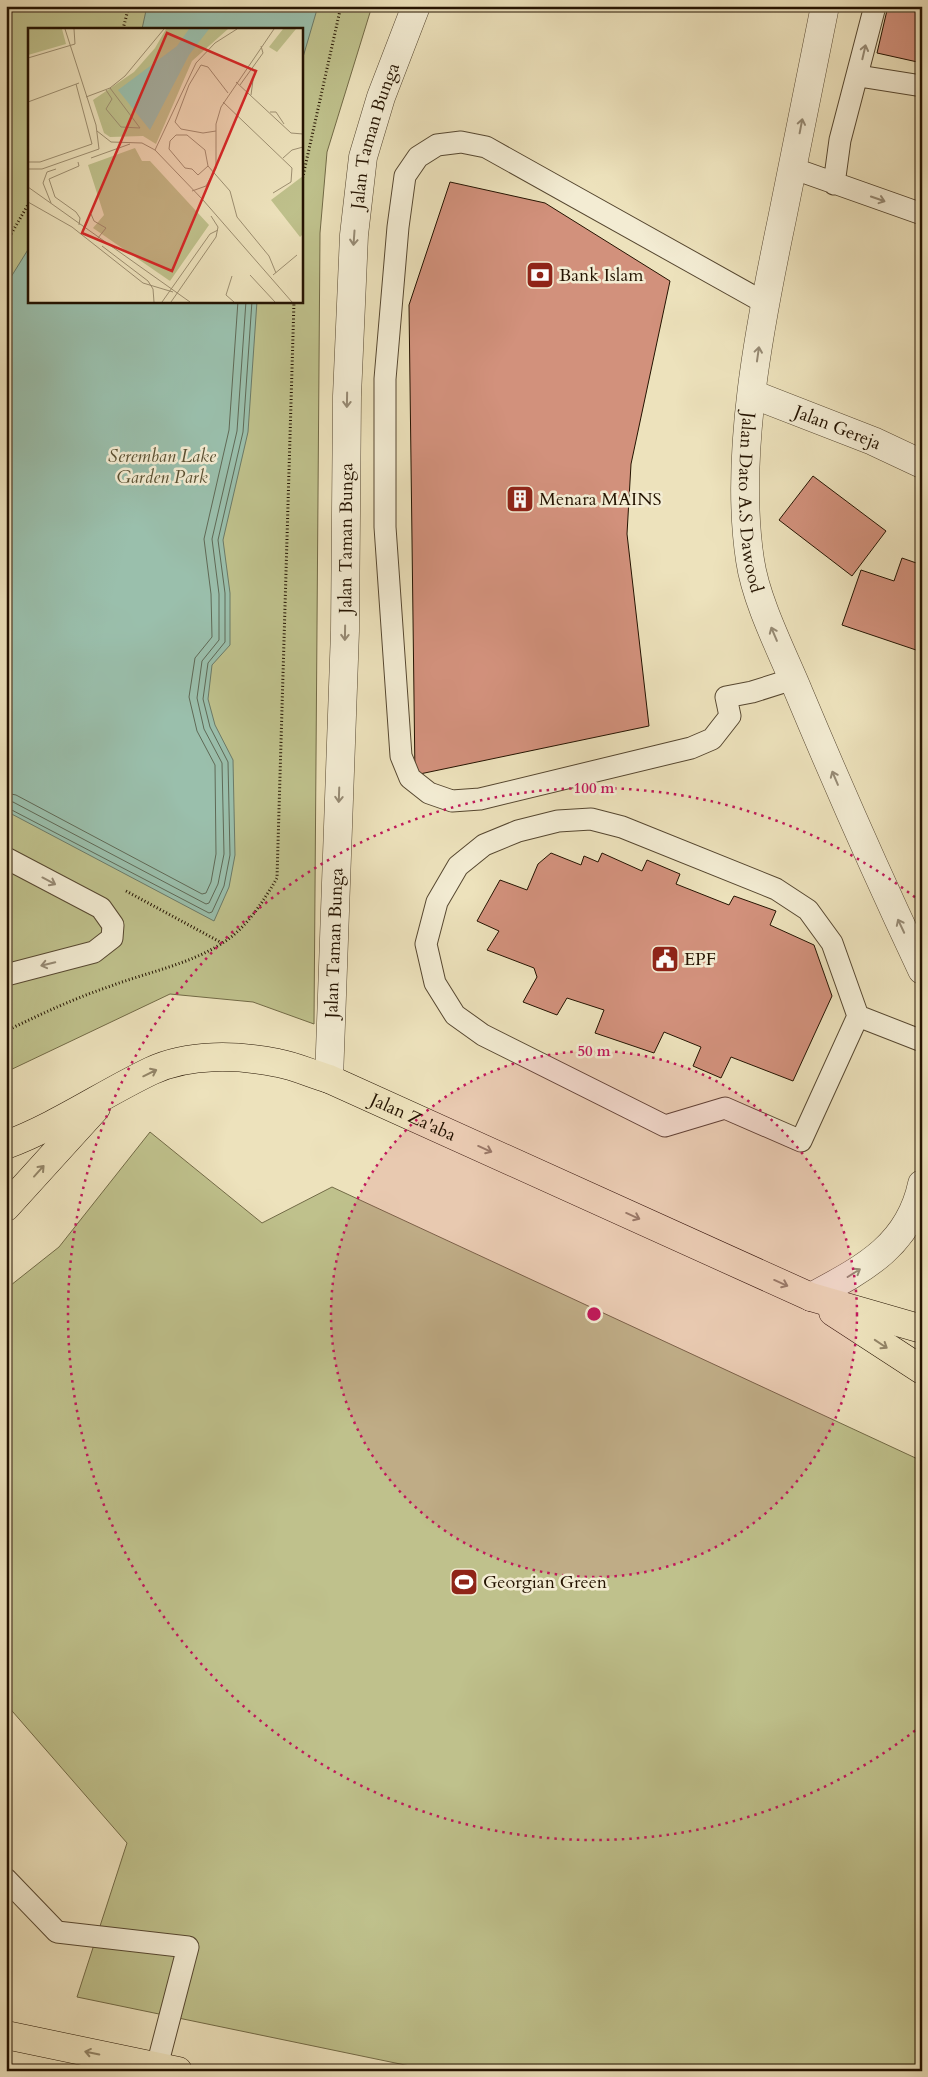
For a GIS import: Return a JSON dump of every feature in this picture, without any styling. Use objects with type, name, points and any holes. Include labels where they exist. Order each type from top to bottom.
[{"type":"highway","name":"Jalan Za'aba","points":[[6,1145],[107,1096],[153,1070],[193,1059],[234,1058],[279,1063],[329,1079],[811,1297],[922,1329]]},
{"type":"highway","points":[[6,1207],[107,1096]]},
{"type":"highway","name":"Jalan Za'aba","points":[[811,1297],[922,1370]]},
{"type":"highway","points":[[6,2035],[168,2069]]},
{"type":"highway","points":[[6,2041],[81,2071]]},
{"type":"street","name":"Jalan Taman Bunga","points":[[329,1079],[346,631],[347,396],[354,236],[363,157],[381,97],[416,6]]},
{"type":"street","name":"Jalan Dato A.S Dawood","points":[[825,6],[765,303],[752,394],[746,491],[746,526],[750,564],[770,624],[835,780],[922,970]]},
{"type":"street","name":"Jalan Gereja","points":[[752,394],[873,441],[922,464]]},
{"type":"street","points":[[811,1297],[879,1257],[903,1231],[918,1202],[922,1184]]},
{"type":"lane","points":[[834,184],[840,140],[859,76],[875,6]]},
{"type":"lane","points":[[859,76],[922,86]]},
{"type":"lane","points":[[765,303],[486,147],[461,142],[437,145],[418,157],[405,176],[402,193],[385,378],[385,527],[400,756],[410,778],[429,793],[452,800],[480,799],[691,748],[712,739],[730,716],[726,697],[752,692],[793,679]]},
{"type":"lane","points":[[792,168],[922,214]]},
{"type":"lane","points":[[858,1016],[801,1141],[725,1108],[665,1126],[483,1035],[455,1015],[436,983],[426,944],[437,902],[458,866],[484,845],[518,831],[558,821],[591,819],[622,827],[767,885],[808,910],[832,943],[858,1016],[922,1041]]},
{"type":"lane","points":[[6,975],[94,952],[112,938],[114,925],[101,908],[8,860]]},
{"type":"lane","points":[[6,1879],[57,1932],[188,1946],[168,2069]]},
{"type":"path","points":[[123,28],[129,6]]},
{"type":"path","points":[[302,180],[341,6]]},
{"type":"path","points":[[6,243],[28,205]]},
{"type":"path","points":[[6,1031],[52,1008],[112,985],[173,967],[222,943],[258,911],[277,878],[294,302]]},
{"type":"green space","name":"Seremban Lake Garden Park","points":[[6,6],[372,6],[327,152],[320,233],[314,1024],[253,1002],[170,994],[6,1072]]},
{"type":"green space","name":"Georgian Green","points":[[150,1132],[262,1223],[332,1187],[922,1461],[922,2071],[434,2071],[77,1997],[127,1843],[6,1704],[6,1289],[59,1247]]},
{"type":"water","points":[[147,6],[318,6],[302,61],[302,28],[142,28]]},
{"type":"water","name":"Seremban Lake Garden Park","points":[[28,250],[28,302],[257,302],[248,432],[223,540],[230,593],[230,645],[212,665],[208,699],[215,725],[233,760],[235,855],[229,887],[214,921],[6,811],[6,285]]},
{"type":"building","points":[[888,6],[922,6],[922,63],[877,53]]},
{"type":"building","name":"Menara MAINS","points":[[450,182],[545,203],[670,281],[631,464],[627,534],[649,726],[415,775],[409,305]]},
{"type":"building","points":[[813,476],[886,531],[852,576],[779,520]]},
{"type":"building","points":[[902,558],[922,565],[922,652],[842,625],[861,570],[894,581]]},
{"type":"building","name":"EPF","points":[[551,853],[581,865],[584,856],[598,862],[602,853],[642,871],[647,860],[680,874],[676,884],[729,905],[734,896],[776,911],[770,925],[814,945],[832,996],[793,1081],[731,1057],[721,1078],[693,1066],[701,1047],[664,1032],[654,1053],[595,1033],[604,1010],[567,998],[557,1015],[523,1002],[537,977],[534,968],[487,950],[499,931],[477,921],[500,880],[527,890],[538,864]]},
{"type":"place","name":"Bank Islam","points":[[540,275]]},
{"type":"place","name":"Menara MAINS","points":[[520,499]]},
{"type":"place","name":"EPF","points":[[665,959]]},
{"type":"place","name":"Georgian Green","points":[[464,1582]]}]
